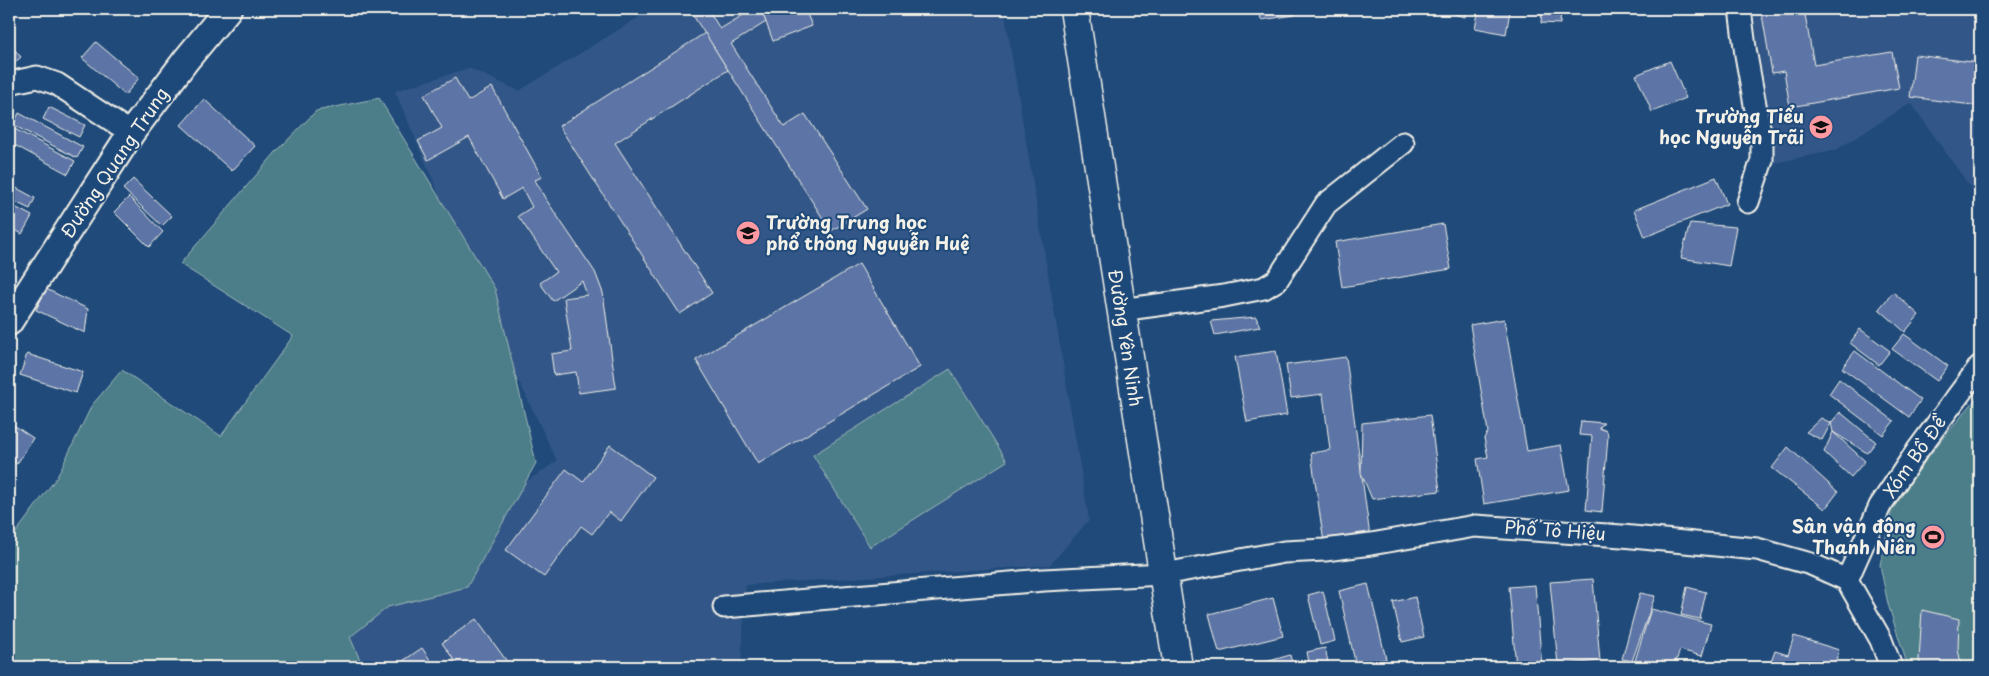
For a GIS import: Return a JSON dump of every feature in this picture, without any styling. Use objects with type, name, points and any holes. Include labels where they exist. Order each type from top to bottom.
[{"type":"main road","name":"Đường Yên Ninh","points":[[1074,9],[1120,310],[1178,667]]},
{"type":"street","name":"Đường Quang Trung","points":[[9,322],[131,133],[186,60],[228,9]]},
{"type":"street","points":[[1740,9],[1746,55],[1762,142],[1762,160],[1748,202]]},
{"type":"street","points":[[9,83],[37,77],[57,84],[131,133]]},
{"type":"street","points":[[1120,310],[1224,296],[1264,288],[1278,280],[1326,204],[1404,143]]},
{"type":"street","name":"Xóm Bồ Đề","points":[[1847,580],[1880,506],[1980,366]]},
{"type":"street","name":"Phố Tô Hiệu","points":[[724,606],[1044,580],[1164,574],[1284,552],[1325,550],[1371,544],[1475,526],[1622,536],[1757,549],[1811,564],[1847,580]]},
{"type":"street","points":[[1847,580],[1881,640],[1891,667]]},
{"type":"shaded area","name":"Trường Trung học phổ thông Nguyễn Huệ","points":[[652,9],[1004,9],[1089,520],[1050,565],[746,585],[741,667],[340,667],[316,623],[557,461],[516,375],[395,91],[469,68],[519,91]]},
{"type":"shaded area","name":"Trường Tiểu học Nguyễn Trãi","points":[[1753,9],[1980,9],[1980,201],[1911,103],[1836,150],[1775,163]]},
{"type":"green space","points":[[379,98],[495,289],[536,463],[467,587],[388,607],[350,637],[363,667],[9,667],[9,542],[57,477],[92,405],[122,370],[221,436],[293,336],[180,264],[276,152],[316,111]]},
{"type":"green space","points":[[950,369],[1007,461],[870,547],[813,455]]},
{"type":"green space","name":"Sân vận động Thanh Niên","points":[[1980,394],[1980,667],[1908,667],[1888,604],[1880,565],[1892,509],[1929,455]]},
{"type":"building","points":[[689,9],[708,9],[720,29],[753,9],[761,9],[766,22],[731,44],[784,127],[805,114],[867,209],[831,231]]},
{"type":"building","points":[[761,9],[805,9],[812,26],[773,41]]},
{"type":"building","points":[[1259,9],[1299,9],[1295,15],[1261,20]]},
{"type":"building","points":[[1451,9],[1467,9],[1465,17],[1450,13]]},
{"type":"building","points":[[1479,9],[1519,10],[1510,11],[1506,34],[1475,28]]},
{"type":"building","points":[[1542,9],[1561,9],[1560,24],[1541,23]]},
{"type":"building","points":[[1761,9],[1804,9],[1814,65],[1892,52],[1899,88],[1790,107],[1784,71],[1772,73]]},
{"type":"building","points":[[705,33],[728,70],[615,143],[712,293],[680,314],[559,126]]},
{"type":"building","points":[[96,42],[139,78],[125,95],[82,58]]},
{"type":"building","points":[[9,43],[21,57],[9,68]]},
{"type":"building","points":[[1915,55],[1980,63],[1980,106],[1910,97]]},
{"type":"building","points":[[1670,61],[1686,98],[1652,112],[1636,75]]},
{"type":"building","points":[[455,78],[468,101],[492,87],[542,177],[535,180],[545,198],[595,272],[603,293],[616,388],[579,393],[576,372],[554,375],[551,354],[572,351],[564,298],[587,295],[582,281],[553,301],[540,283],[556,272],[518,216],[532,207],[522,188],[503,199],[469,137],[428,160],[418,141],[442,128],[424,95]]},
{"type":"building","points":[[204,99],[255,146],[232,171],[181,125]]},
{"type":"building","points":[[49,107],[85,125],[79,137],[43,119]]},
{"type":"building","points":[[19,113],[83,147],[77,158],[13,125]]},
{"type":"building","points":[[13,128],[75,161],[68,174],[9,142],[9,136]]},
{"type":"building","points":[[1716,177],[1727,204],[1645,237],[1634,210]]},
{"type":"building","points":[[133,179],[172,216],[162,226],[123,189]]},
{"type":"building","points":[[9,184],[35,198],[30,209],[9,199]]},
{"type":"building","points":[[129,197],[163,232],[149,247],[114,212]]},
{"type":"building","points":[[9,204],[32,216],[22,234],[9,226]]},
{"type":"building","points":[[1690,223],[1736,227],[1729,266],[1681,258]]},
{"type":"building","points":[[1443,224],[1451,269],[1342,287],[1335,242]]},
{"type":"building","points":[[859,264],[920,367],[758,464],[696,360]]},
{"type":"building","points":[[46,289],[88,309],[85,333],[36,310]]},
{"type":"building","points":[[1893,292],[1919,315],[1905,332],[1879,309]]},
{"type":"building","points":[[1256,317],[1260,327],[1215,335],[1211,321]]},
{"type":"building","points":[[1504,319],[1527,451],[1561,445],[1569,490],[1484,504],[1477,459],[1488,457],[1484,438],[1488,432],[1470,325]]},
{"type":"building","points":[[1860,329],[1890,351],[1879,365],[1850,343]]},
{"type":"building","points":[[1904,334],[1948,366],[1937,381],[1892,349]]},
{"type":"building","points":[[1276,351],[1287,415],[1247,422],[1235,357]]},
{"type":"building","points":[[1855,351],[1921,400],[1909,417],[1842,368]]},
{"type":"building","points":[[27,354],[83,372],[76,393],[20,375]]},
{"type":"building","points":[[1346,357],[1371,544],[1325,550],[1311,453],[1330,450],[1323,394],[1291,398],[1286,365]]},
{"type":"building","points":[[1839,379],[1894,421],[1883,435],[1829,394]]},
{"type":"building","points":[[1840,412],[1876,442],[1867,453],[1833,432],[1831,423]]},
{"type":"building","points":[[1430,415],[1440,491],[1372,499],[1361,473],[1362,423]]},
{"type":"building","points":[[1821,418],[1831,423],[1822,440],[1806,432]]},
{"type":"building","points":[[1581,421],[1604,423],[1599,428],[1607,431],[1602,512],[1586,510],[1592,436],[1579,435]]},
{"type":"building","points":[[9,422],[33,438],[17,464],[9,459]]},
{"type":"building","points":[[1833,432],[1865,461],[1851,477],[1824,452]]},
{"type":"building","points":[[610,445],[653,477],[621,521],[609,512],[592,534],[581,526],[544,577],[506,550],[566,469],[583,482]]},
{"type":"building","points":[[1788,447],[1838,492],[1825,509],[1772,468]]},
{"type":"building","points":[[1593,579],[1600,661],[1558,665],[1550,582]]},
{"type":"building","points":[[1368,584],[1386,659],[1356,666],[1339,591]]},
{"type":"building","points":[[1535,585],[1542,667],[1516,667],[1509,587]]},
{"type":"building","points":[[1687,587],[1706,592],[1700,619],[1681,615]]},
{"type":"building","points":[[1323,591],[1335,641],[1320,645],[1308,595]]},
{"type":"building","points":[[1640,593],[1655,596],[1632,661],[1622,659]]},
{"type":"building","points":[[1415,597],[1424,637],[1402,642],[1393,602]]},
{"type":"building","points":[[1273,598],[1283,636],[1219,652],[1209,614]]},
{"type":"building","points":[[1651,609],[1711,624],[1702,656],[1680,650],[1674,667],[1633,667]]},
{"type":"building","points":[[1922,610],[1959,619],[1958,650],[1962,667],[1922,667],[1919,660]]},
{"type":"building","points":[[476,619],[511,667],[459,667],[442,643]]},
{"type":"building","points":[[1794,636],[1839,650],[1834,667],[1769,667],[1775,651],[1788,655]]},
{"type":"building","points":[[422,648],[435,667],[394,667]]},
{"type":"building","points":[[1325,648],[1329,667],[1310,667],[1307,652]]},
{"type":"building","points":[[1290,655],[1293,667],[1249,667]]},
{"type":"place","name":"Trường Tiểu học Nguyễn Trãi","points":[[1821,127]]},
{"type":"place","name":"Trường Trung học phổ thông Nguyễn Huệ","points":[[748,233]]},
{"type":"place","name":"Sân vận động Thanh Niên","points":[[1933,537]]}]
